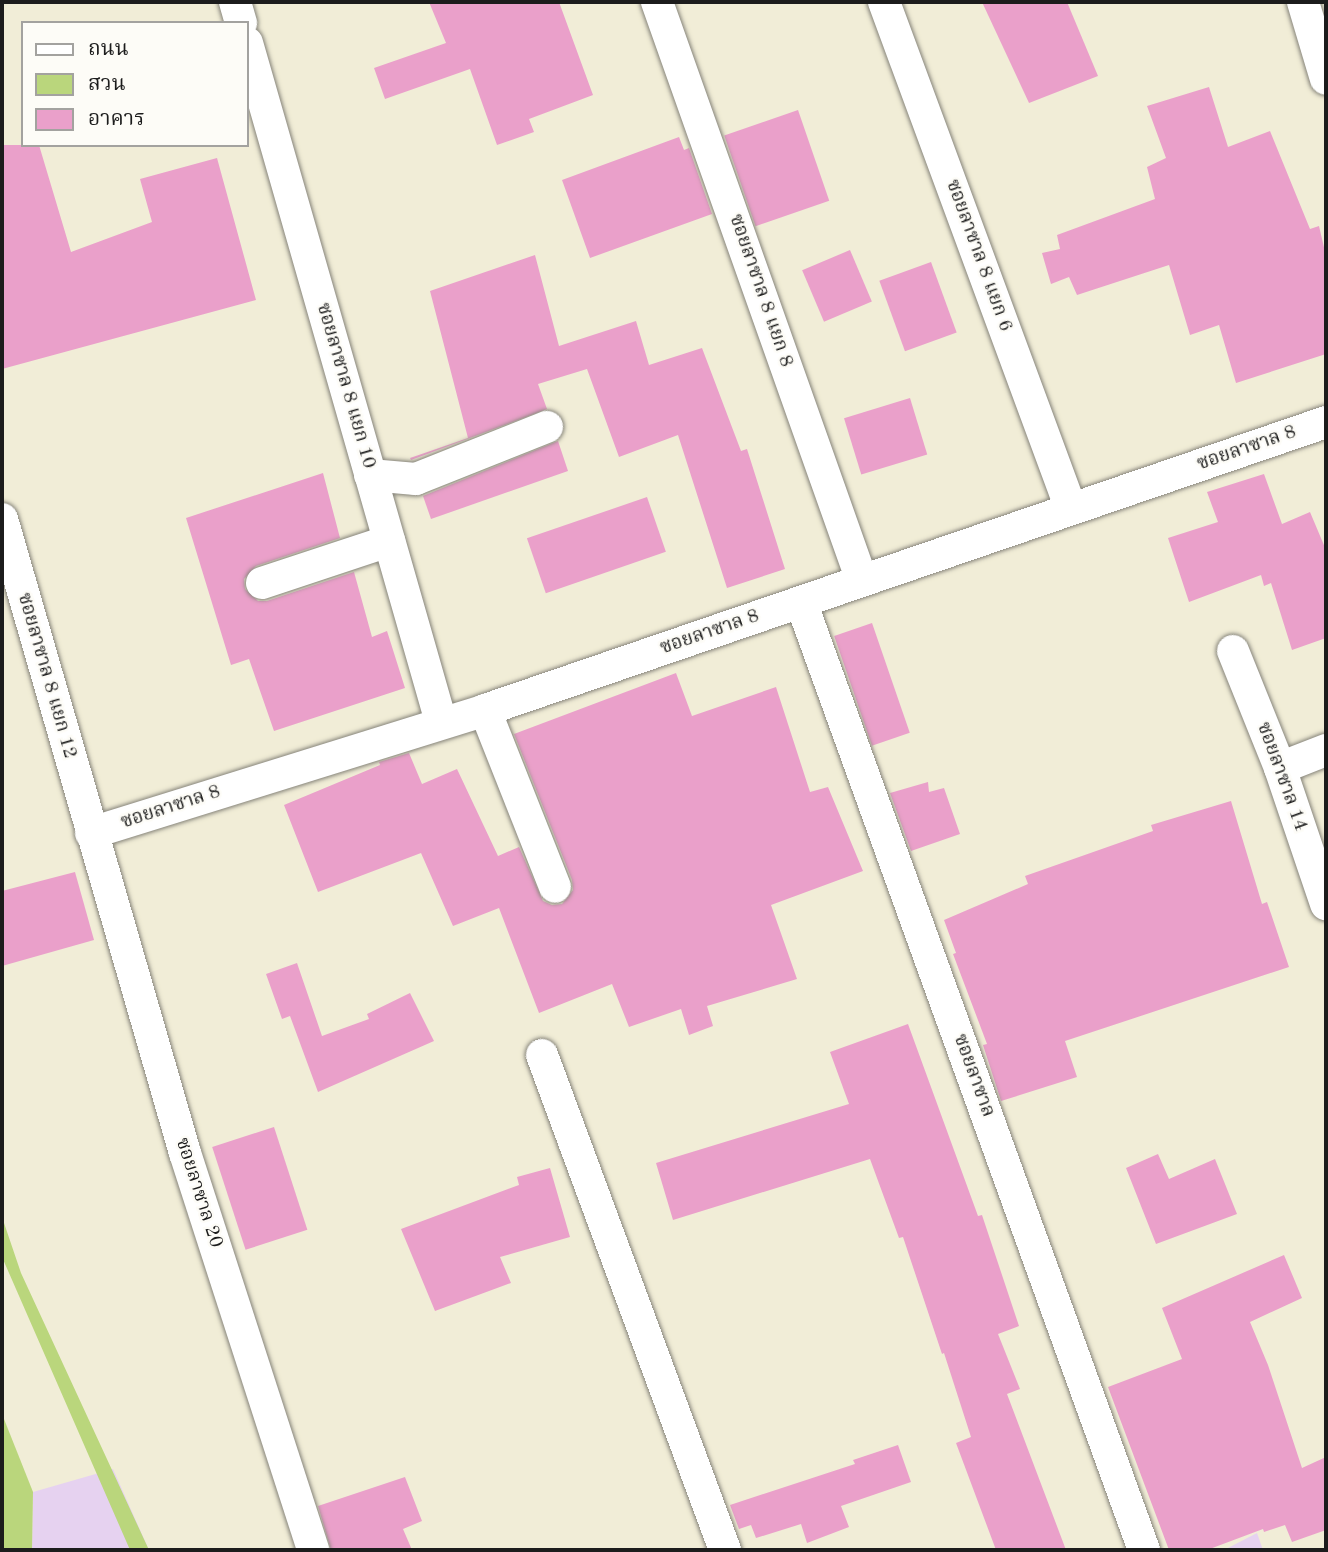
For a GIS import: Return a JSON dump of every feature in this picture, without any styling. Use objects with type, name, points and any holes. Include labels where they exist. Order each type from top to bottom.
[{"type":"street","name":"ซอยลาซาล 8 แยก 10","points":[[235,2],[240,21]]},
{"type":"street","name":"ซอยลาซาล 8 แยก 8","points":[[657,2],[862,581]]},
{"type":"street","name":"ซอยลาซาล 8 แยก 6","points":[[884,2],[1071,509]]},
{"type":"street","points":[[1303,2],[1326,79]]},
{"type":"street","name":"ซอยลาซาล 8 แยก 10","points":[[248,49],[441,722]]},
{"type":"street","name":"ซอยลาซาล 8","points":[[91,833],[485,710],[1326,422]]},
{"type":"street","points":[[370,475],[416,479],[547,427]]},
{"type":"street","name":"ซอยลาซาล 8 แยก 12","points":[[2,519],[91,833]]},
{"type":"street","points":[[262,583],[389,541]]},
{"type":"street","name":"ซอยลาซาล","points":[[801,602],[1144,1550]]},
{"type":"street","name":"ซอยลาซาล 14","points":[[1233,651],[1280,768],[1326,904]]},
{"type":"street","points":[[485,710],[555,887]]},
{"type":"street","points":[[1280,768],[1326,750]]},
{"type":"street","name":"ซอยลาซาล 20","points":[[91,833],[185,1153],[313,1550]]},
{"type":"street","points":[[542,1055],[725,1550]]},
{"type":"shaded area","points":[[113,1469],[149,1550],[32,1550],[33,1492]]},
{"type":"shaded area","points":[[1257,1533],[1263,1550],[1224,1550]]},
{"type":"green space","points":[[2,1217],[21,1273],[149,1550],[130,1550],[2,1257]]},
{"type":"green space","points":[[2,1414],[33,1492],[32,1550],[2,1550]]},
{"type":"building","points":[[429,2],[559,2],[593,95],[529,119],[534,132],[497,145],[470,69],[385,99],[374,68],[446,43]]},
{"type":"building","points":[[982,2],[1067,2],[1098,76],[1029,103]]},
{"type":"building","points":[[1209,87],[1228,147],[1270,131],[1310,229],[1319,226],[1326,256],[1326,354],[1236,383],[1219,325],[1190,335],[1169,265],[1077,295],[1069,277],[1051,284],[1042,253],[1060,249],[1057,235],[1155,199],[1147,167],[1166,158],[1147,106]]},
{"type":"building","points":[[798,110],[829,201],[756,226],[724,135]]},
{"type":"building","points":[[679,137],[684,150],[689,148],[712,214],[590,258],[562,180]]},
{"type":"building","points":[[2,145],[40,147],[71,252],[152,222],[140,179],[217,158],[256,300],[2,369]]},
{"type":"building","points":[[850,250],[872,302],[824,322],[802,270]]},
{"type":"building","points":[[535,255],[559,346],[636,321],[649,365],[702,348],[741,451],[747,449],[785,569],[727,588],[678,435],[619,457],[587,369],[538,384],[547,409],[411,460],[410,458],[468,438],[430,291]]},
{"type":"building","points":[[931,262],[957,332],[905,351],[879,281]]},
{"type":"building","points":[[910,398],[927,454],[861,475],[844,418]]},
{"type":"building","points":[[558,441],[568,471],[431,519],[423,496]]},
{"type":"building","points":[[323,473],[340,538],[256,566],[244,579],[245,589],[258,601],[267,601],[354,572],[372,637],[387,631],[405,688],[274,731],[249,659],[231,665],[186,518]]},
{"type":"building","points":[[1264,474],[1282,524],[1310,512],[1326,550],[1326,638],[1292,650],[1271,583],[1264,586],[1261,575],[1189,602],[1168,538],[1218,522],[1207,492]]},
{"type":"building","points":[[647,497],[666,552],[546,593],[527,538]]},
{"type":"building","points":[[872,623],[910,733],[872,746],[834,636]]},
{"type":"building","points":[[676,673],[692,716],[776,687],[810,792],[828,787],[863,871],[771,905],[797,979],[707,1006],[713,1026],[689,1035],[681,1009],[629,1027],[612,984],[539,1013],[499,908],[453,926],[421,853],[318,892],[284,805],[380,765],[379,762],[409,753],[422,784],[457,769],[498,856],[519,847],[543,901],[552,905],[562,904],[573,890],[572,880],[514,734]]},
{"type":"building","points":[[928,782],[929,792],[944,788],[960,834],[911,851],[890,793]]},
{"type":"building","points":[[1231,801],[1262,904],[1267,902],[1289,967],[1065,1041],[1077,1077],[1001,1101],[983,1045],[987,1044],[953,954],[956,953],[944,920],[1028,884],[1025,876],[1153,831],[1151,825]]},
{"type":"building","points":[[75,872],[94,940],[2,966],[2,891]]},
{"type":"building","points":[[297,963],[322,1036],[369,1019],[367,1014],[410,993],[434,1041],[318,1092],[290,1016],[282,1019],[266,974]]},
{"type":"building","points":[[908,1024],[978,1216],[982,1215],[1019,1326],[998,1334],[1020,1389],[1007,1394],[1066,1550],[996,1550],[956,1443],[971,1437],[944,1353],[942,1354],[903,1237],[899,1238],[870,1159],[673,1220],[656,1163],[849,1104],[830,1052]]},
{"type":"building","points":[[274,1127],[307,1230],[246,1250],[212,1147]]},
{"type":"building","points":[[1158,1154],[1169,1179],[1215,1159],[1237,1214],[1156,1244],[1126,1168]]},
{"type":"building","points":[[550,1168],[570,1237],[500,1257],[511,1283],[435,1311],[401,1229],[519,1185],[517,1177]]},
{"type":"building","points":[[1284,1255],[1302,1298],[1250,1322],[1268,1365],[1302,1468],[1326,1457],[1326,1530],[1292,1542],[1285,1525],[1264,1532],[1263,1529],[1207,1550],[1169,1550],[1108,1387],[1182,1359],[1162,1308]]},
{"type":"building","points":[[898,1445],[911,1482],[841,1506],[849,1527],[807,1543],[801,1524],[756,1538],[751,1525],[739,1529],[730,1505],[855,1464],[853,1460]]},
{"type":"building","points":[[405,1477],[422,1521],[403,1529],[412,1550],[331,1550],[318,1506]]}]
